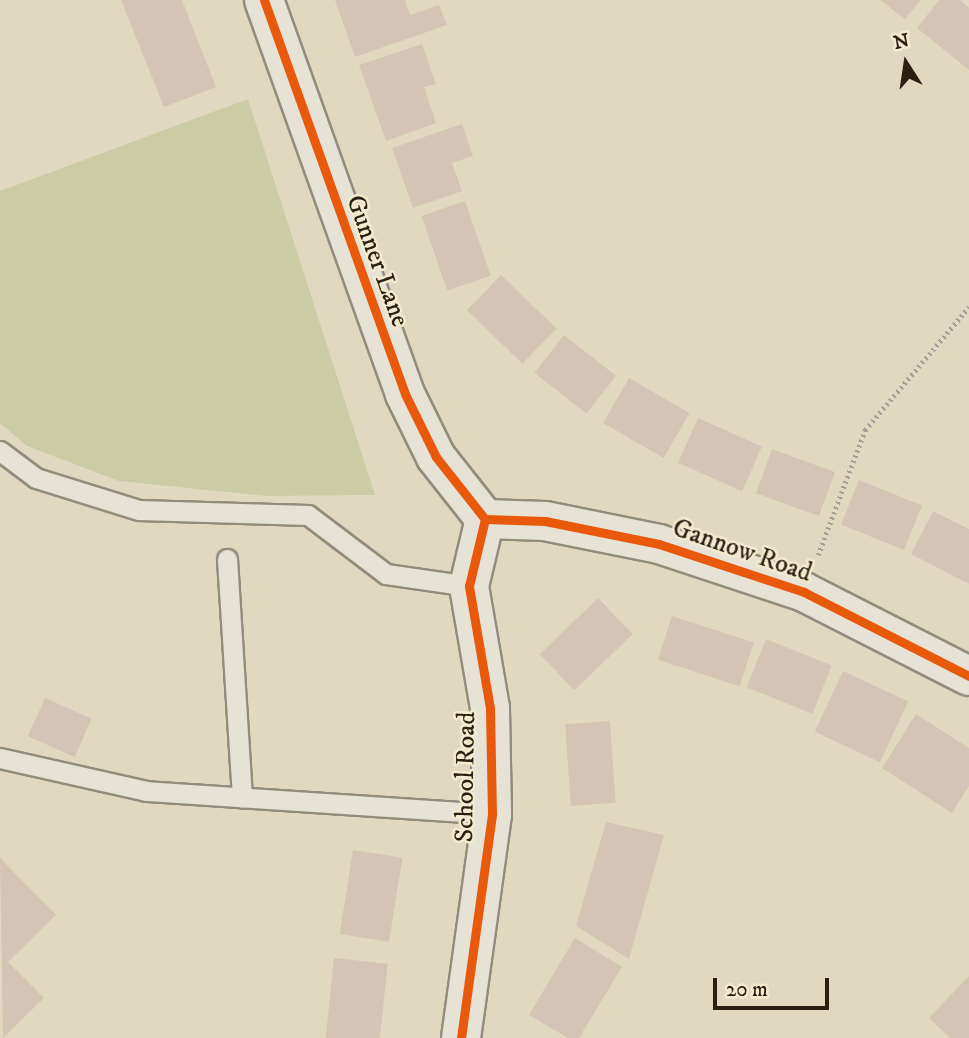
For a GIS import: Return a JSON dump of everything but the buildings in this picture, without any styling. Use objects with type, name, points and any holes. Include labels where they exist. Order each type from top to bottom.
[{"type":"street","name":"Gunner Lane","points":[[264,0],[405,394],[436,457],[485,519]]},
{"type":"street","name":"School Road","points":[[461,1038],[492,814],[490,708],[469,586],[485,519]]},
{"type":"street","name":"Gannow Road","points":[[485,519],[545,521],[659,544],[804,592],[969,676]]},
{"type":"lane","points":[[0,451],[36,478],[139,509],[308,515],[386,574],[469,586]]},
{"type":"lane","points":[[227,559],[242,798]]},
{"type":"lane","points":[[0,758],[84,782],[242,798],[492,814]]},
{"type":"path","points":[[804,592],[865,430],[969,307]]},
{"type":"green space","points":[[248,99],[375,495],[267,496],[119,481],[27,446],[0,423],[0,191]]},
{"type":"cycle path","points":[[264,0],[405,394],[436,457],[485,519]]},
{"type":"cycle path","points":[[485,519],[545,521],[659,544],[804,592],[969,676]]},
{"type":"cycle path","points":[[461,1038],[492,814],[490,708],[469,586],[485,519]]}]
